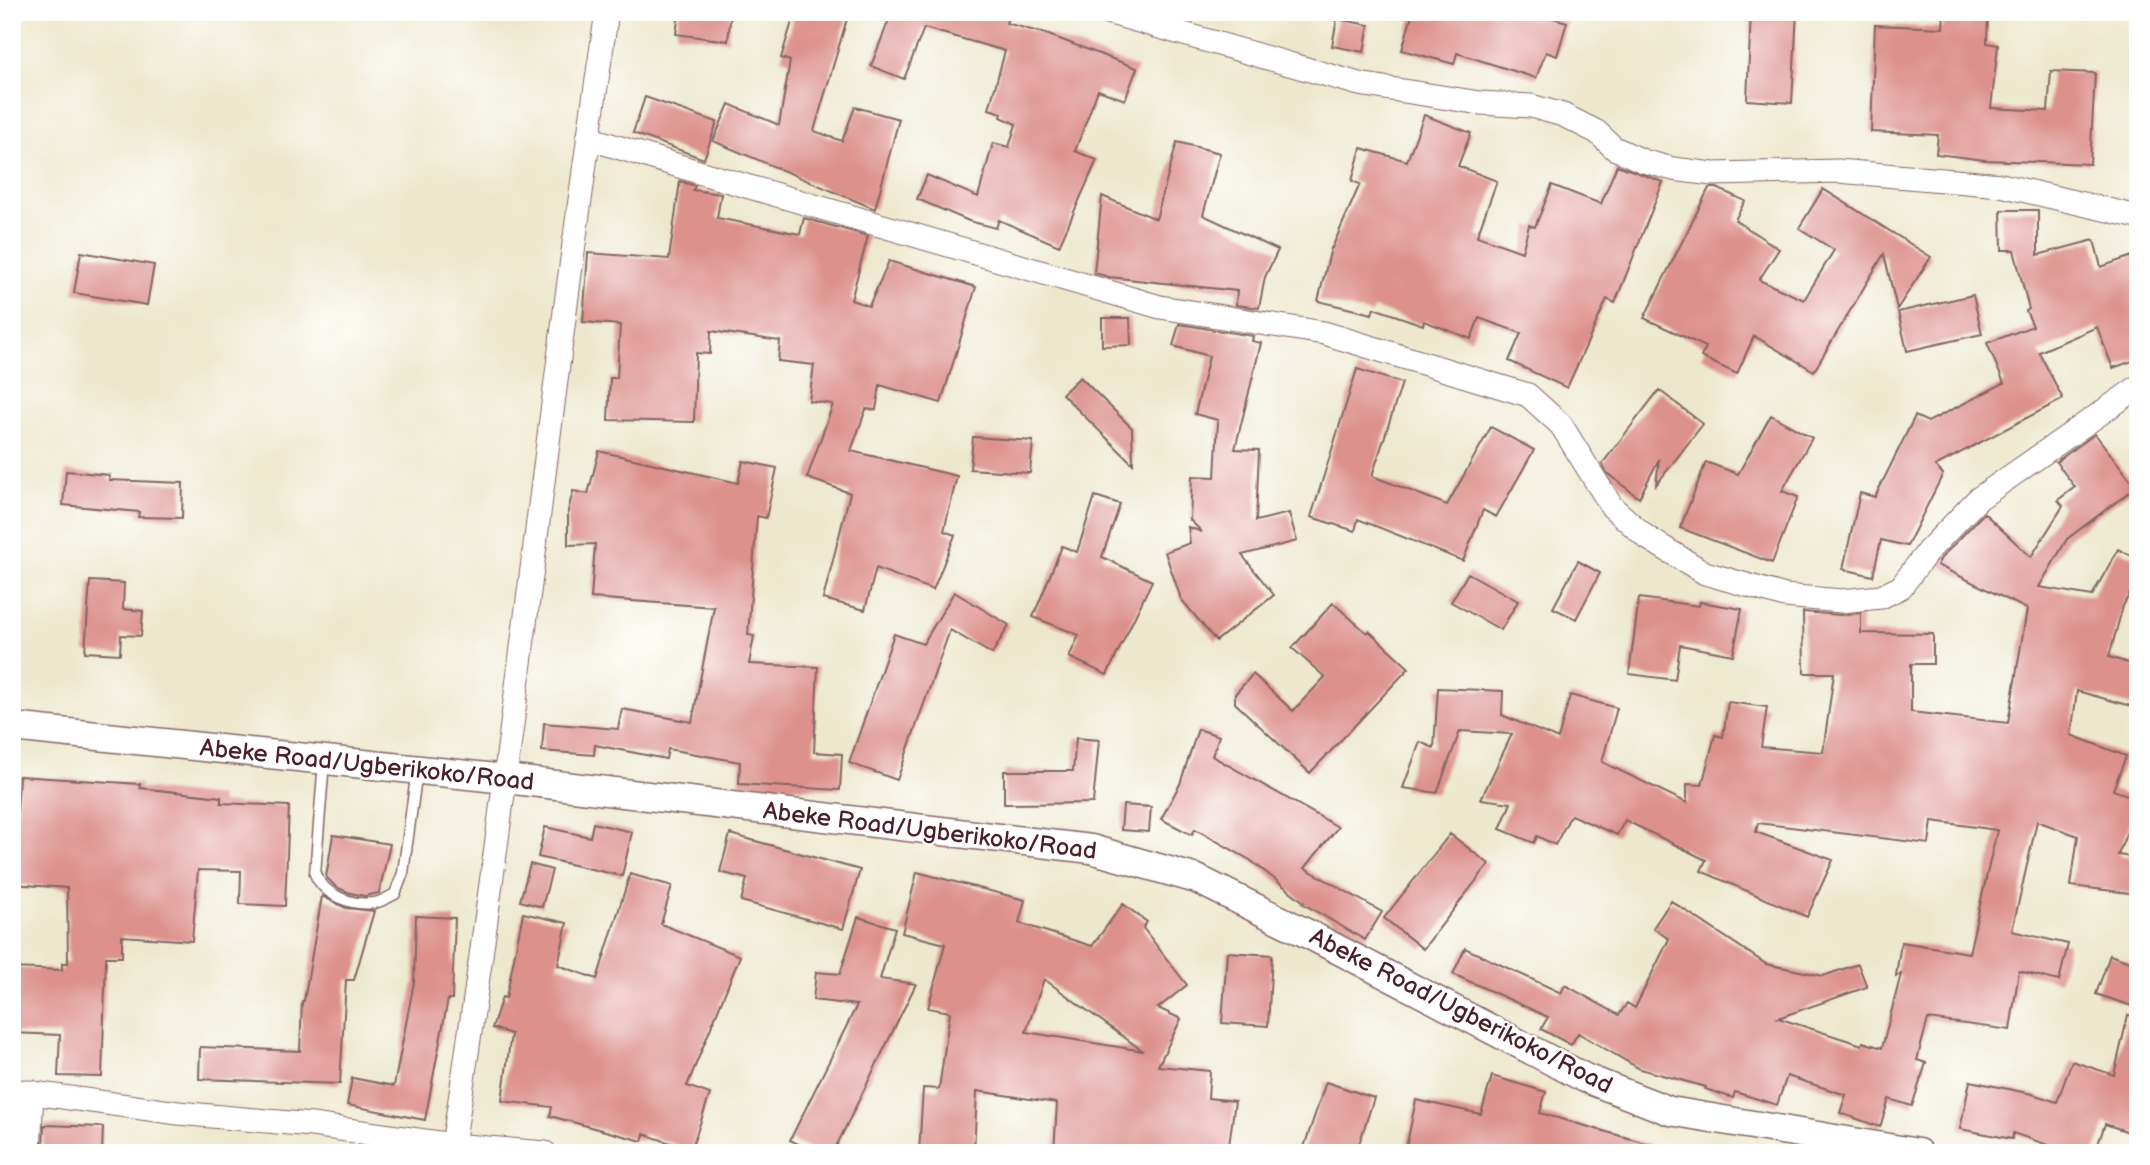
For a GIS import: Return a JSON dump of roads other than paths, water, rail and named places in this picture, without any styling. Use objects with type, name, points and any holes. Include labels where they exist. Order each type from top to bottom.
[{"type":"street","points":[[453,1144],[506,779],[588,138],[607,12]]},
{"type":"street","points":[[1107,12],[1359,84],[1480,103],[1531,106],[1563,115],[1598,132],[1614,148],[1643,161],[1673,169],[1713,174],[1838,171],[2001,186],[2138,217]]},
{"type":"street","points":[[588,138],[1160,307],[1324,333],[1528,395],[1561,425],[1612,507],[1646,537],[1705,573],[1785,596],[1841,601],[1881,597],[1901,587],[1928,551],[1978,499],[2138,387]]},
{"type":"street","name":"Abeke Road/Ugberikoko/Road","points":[[12,727],[506,779],[1091,849],[1197,879],[1339,949],[1585,1078],[1670,1111],[1918,1153]]},
{"type":"street","points":[[29,1153],[22,1091],[178,1113],[313,1125],[545,1153]]},
{"type":"lane","points":[[324,761],[315,874],[320,886],[336,897],[356,902],[375,903],[395,894],[403,873],[418,770]]}]
